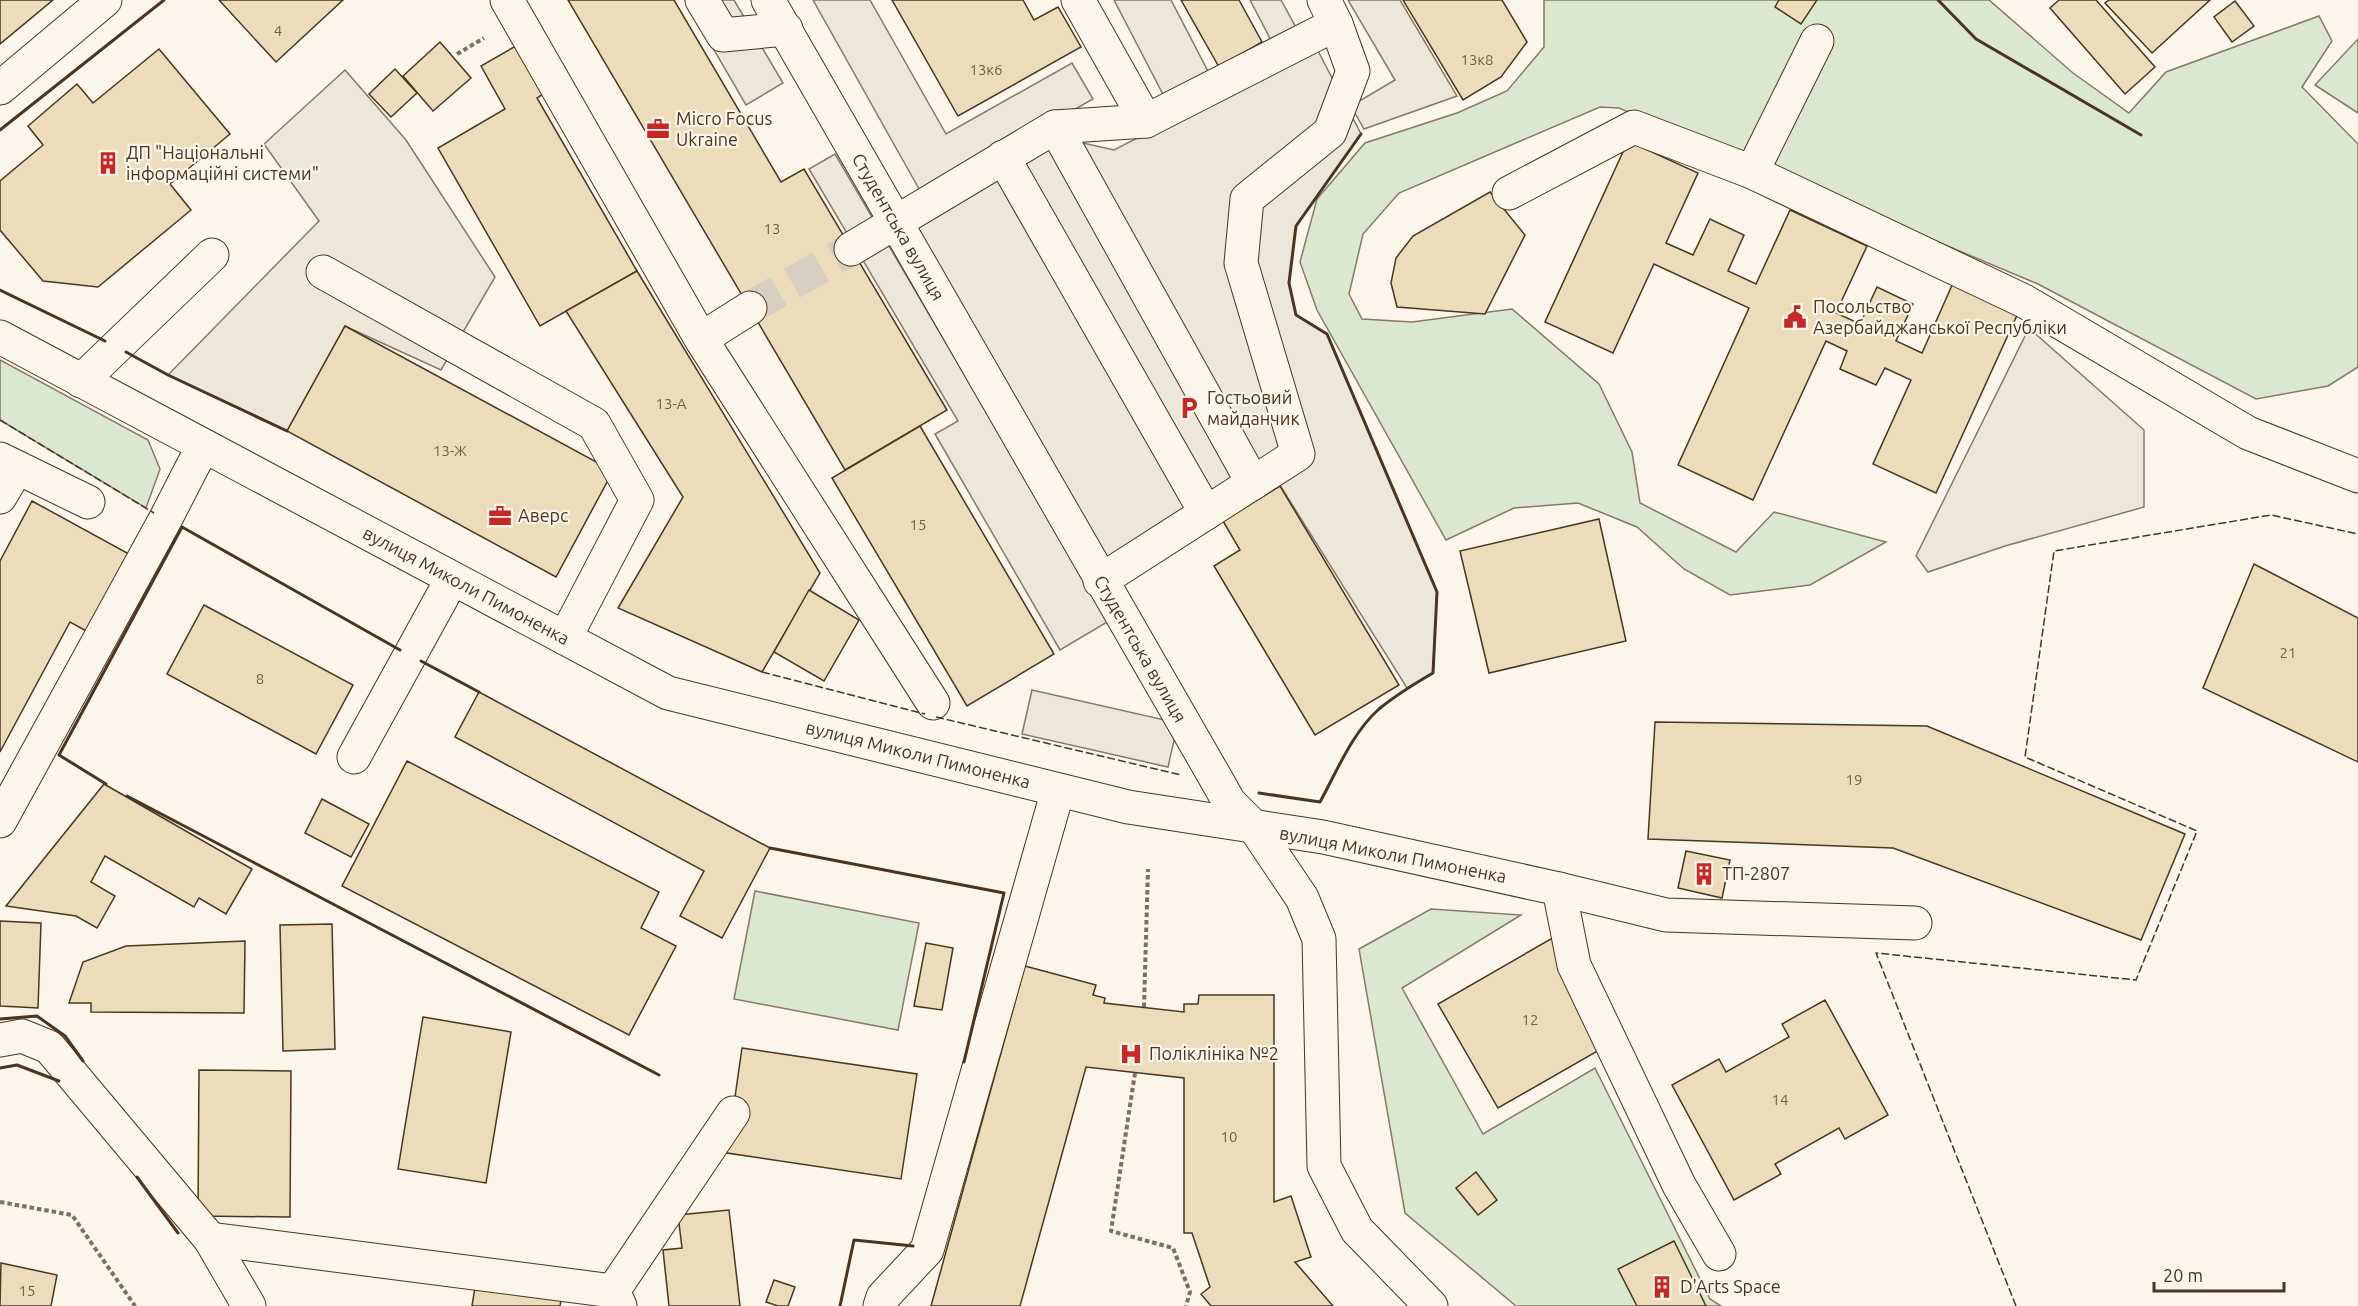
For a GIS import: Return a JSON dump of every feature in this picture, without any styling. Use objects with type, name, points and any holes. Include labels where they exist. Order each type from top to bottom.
[{"type":"street","points":[[0,88],[105,0]]},
{"type":"street","points":[[507,0],[701,339],[933,703]]},
{"type":"street","points":[[702,0],[723,35],[786,29]]},
{"type":"street","name":"Студентська вулиця","points":[[768,0],[1229,802],[1255,828],[1302,898],[1319,939],[1324,1166],[1357,1230],[1431,1306]]},
{"type":"street","points":[[1078,0],[1146,121]]},
{"type":"street","points":[[852,249],[1055,127],[1146,121],[1330,12],[1353,71],[1330,132],[1247,199],[1241,263],[1298,454],[1100,581]]},
{"type":"street","points":[[1752,172],[1817,41]]},
{"type":"street","points":[[1055,127],[1253,483]]},
{"type":"street","points":[[1509,193],[1634,127],[1752,172],[2024,301],[2248,433],[2358,476]]},
{"type":"street","points":[[1003,157],[1206,513]]},
{"type":"street","points":[[81,381],[212,255]]},
{"type":"street","points":[[323,272],[594,424],[637,500],[565,638]]},
{"type":"street","points":[[701,339],[750,308]]},
{"type":"street","name":"вулиця Миколи Пимоненка","points":[[0,337],[668,693],[1128,807],[1323,837],[1666,915],[1915,923]]},
{"type":"street","points":[[0,821],[165,520],[203,446]]},
{"type":"street","points":[[0,497],[8,463],[88,502]]},
{"type":"street","points":[[354,758],[452,579]]},
{"type":"street","points":[[880,1306],[883,1297],[927,1250],[1058,790]]},
{"type":"street","points":[[1559,889],[1574,965],[1679,1185],[1719,1254]]},
{"type":"street","points":[[0,1040],[22,1036],[49,1047],[210,1239],[249,1306]]},
{"type":"street","points":[[210,1239],[617,1299],[733,1113]]},
{"type":"path","points":[[1144,1007],[1148,868]]},
{"type":"path","points":[[1135,1072],[1111,1231],[1173,1248],[1190,1292],[1186,1306]]},
{"type":"path","points":[[0,1202],[72,1215],[135,1306]]},
{"type":"green space","points":[[1544,0],[1989,0],[2073,73],[2129,113],[2166,72],[2319,16],[2332,41],[2302,87],[2358,144],[2358,367],[2328,386],[2256,399],[2038,284],[1619,108],[1600,107],[1399,193],[1363,234],[1349,294],[1362,319],[1412,322],[1512,309],[1599,384],[1632,452],[1640,503],[1736,552],[1774,512],[1886,542],[1810,585],[1730,595],[1684,569],[1637,527],[1578,503],[1514,508],[1446,540],[1317,310],[1300,262],[1317,199],[1365,143],[1457,113],[1507,91],[1544,47]]},
{"type":"green space","points":[[2358,39],[2358,113],[2315,85]]},
{"type":"green space","points":[[0,360],[148,440],[160,469],[146,508],[0,420]]},
{"type":"green space","points":[[755,891],[919,923],[898,1030],[734,999]]},
{"type":"green space","points":[[1431,909],[1521,915],[1402,988],[1483,1134],[1595,1068],[1710,1299],[1721,1306],[1516,1306],[1405,1213],[1359,949]]},
{"type":"shaded area","points":[[685,0],[734,0],[783,83],[746,105]]},
{"type":"shaded area","points":[[813,0],[870,0],[946,134],[1072,63],[1093,99],[923,196]]},
{"type":"shaded area","points":[[1114,0],[1171,0],[1212,79],[1167,102]]},
{"type":"shaded area","points":[[1250,0],[1281,0],[1299,33],[1274,46]]},
{"type":"shaded area","points":[[1348,0],[1400,0],[1457,96],[1364,129],[1351,106],[1395,80]]},
{"type":"shaded area","name":"Гостьовий майданчик","points":[[1316,47],[1361,134],[1296,226],[1289,283],[1296,315],[1327,334],[1437,592],[1433,673],[1407,688],[1278,482],[1119,578],[915,227],[1065,139],[1114,150]]},
{"type":"shaded area","points":[[345,70],[406,140],[495,277],[441,370],[345,326],[287,431],[168,375],[319,221],[264,144]]},
{"type":"shaded area","points":[[835,154],[1109,621],[1060,650],[935,434],[958,421],[809,169]]},
{"type":"shaded area","points":[[2029,328],[2144,430],[2144,507],[2005,546],[1928,572],[1916,556]]},
{"type":"shaded area","points":[[1032,690],[1178,723],[1168,767],[1022,734]]},
{"type":"building","points":[[0,0],[53,0],[0,44]]},
{"type":"building","points":[[219,0],[343,0],[276,62]]},
{"type":"building","points":[[568,0],[674,0],[781,182],[804,169],[947,410],[845,470]]},
{"type":"building","points":[[892,0],[1023,0],[1034,20],[1058,7],[1081,47],[958,116]]},
{"type":"building","points":[[1181,0],[1239,0],[1262,42],[1219,67]]},
{"type":"building","points":[[1403,0],[1502,0],[1527,42],[1501,77],[1463,100]]},
{"type":"building","points":[[1779,0],[1817,0],[1801,24],[1775,7]]},
{"type":"building","points":[[2059,0],[2096,0],[2155,67],[2125,94],[2050,8]]},
{"type":"building","points":[[2109,0],[2210,0],[2152,53],[2105,3]]},
{"type":"building","points":[[2235,1],[2254,26],[2232,42],[2214,17]]},
{"type":"building","points":[[440,42],[471,78],[433,111],[403,76]]},
{"type":"building","points":[[521,43],[548,91],[537,98],[637,271],[540,326],[438,148],[505,109],[481,66]]},
{"type":"building","name":"ДП \"Національні інформаційні системи\"","points":[[159,49],[230,134],[170,184],[191,210],[98,287],[43,281],[0,230],[0,181],[43,145],[28,126],[77,84],[93,103]]},
{"type":"building","points":[[395,69],[417,93],[391,117],[369,94]]},
{"type":"building","name":"Посольство Азербайджанської Республіки","points":[[1628,141],[1698,173],[1666,243],[1693,255],[1710,219],[1744,235],[1728,271],[1756,284],[1790,210],[1867,246],[1836,313],[1860,324],[1877,287],[1913,304],[1896,341],[1922,353],[1953,283],[2018,313],[1936,493],[1873,464],[1911,380],[1885,368],[1876,385],[1840,369],[1847,351],[1826,341],[1753,500],[1678,465],[1749,308],[1654,264],[1613,353],[1545,322]]},
{"type":"building","points":[[1490,192],[1525,235],[1485,314],[1397,307],[1391,283],[1396,258],[1413,236]]},
{"type":"building","points":[[637,271],[820,573],[762,672],[618,608],[683,497],[566,311]]},
{"type":"building","points":[[345,326],[613,471],[556,577],[287,431]]},
{"type":"building","points":[[920,426],[1054,654],[967,706],[832,478]]},
{"type":"building","points":[[1280,486],[1399,685],[1315,735],[1214,566],[1240,550],[1223,521]]},
{"type":"building","points":[[32,501],[129,554],[88,632],[70,622],[0,752],[0,561]]},
{"type":"building","points":[[1599,519],[1626,641],[1489,673],[1460,551]]},
{"type":"building","points":[[2254,564],[2358,618],[2358,762],[2203,688]]},
{"type":"building","points":[[809,590],[859,620],[824,681],[774,652]]},
{"type":"building","points":[[204,605],[353,685],[316,754],[167,674]]},
{"type":"building","points":[[479,692],[770,848],[722,938],[680,916],[704,871],[455,737]]},
{"type":"building","points":[[1655,722],[1927,726],[2185,834],[2141,940],[1893,848],[1648,839]]},
{"type":"building","points":[[407,761],[659,892],[641,928],[676,946],[629,1035],[342,886]]},
{"type":"building","points":[[104,784],[252,869],[226,914],[199,898],[194,907],[105,856],[91,882],[115,896],[97,928],[76,916],[6,906]]},
{"type":"building","points":[[322,799],[369,824],[351,857],[305,833]]},
{"type":"building","name":"ТП-2807","points":[[1686,851],[1730,860],[1722,898],[1678,888]]},
{"type":"building","points":[[0,921],[41,923],[38,1008],[0,1006]]},
{"type":"building","points":[[332,924],[335,1049],[283,1051],[280,925]]},
{"type":"building","points":[[1563,932],[1622,1037],[1498,1108],[1438,1004]]},
{"type":"building","points":[[245,941],[244,1013],[91,1012],[91,1003],[69,1003],[83,962],[126,946]]},
{"type":"building","points":[[926,943],[953,948],[942,1010],[914,1006]]},
{"type":"building","points":[[1025,966],[1096,985],[1093,995],[1105,998],[1104,1003],[1184,1012],[1184,1004],[1198,1004],[1199,995],[1274,995],[1274,1202],[1291,1196],[1311,1257],[1295,1262],[1333,1306],[1211,1306],[1201,1294],[1210,1287],[1192,1233],[1184,1233],[1184,1078],[1086,1067],[1020,1306],[931,1306]]},
{"type":"building","points":[[1825,1000],[1888,1115],[1845,1139],[1839,1128],[1775,1164],[1781,1174],[1734,1200],[1672,1085],[1719,1059],[1726,1072],[1789,1037],[1782,1024]]},
{"type":"building","points":[[423,1017],[511,1032],[486,1183],[398,1169]]},
{"type":"building","points":[[742,1048],[917,1074],[901,1179],[727,1153]]},
{"type":"building","points":[[199,1070],[291,1071],[290,1217],[198,1216]]},
{"type":"building","points":[[1476,1172],[1497,1200],[1478,1215],[1456,1188]]},
{"type":"building","points":[[729,1210],[740,1306],[669,1306],[663,1250],[682,1248],[678,1215]]},
{"type":"building","name":"D'Arts Space","points":[[1674,1241],[1706,1306],[1637,1306],[1618,1269]]},
{"type":"building","points":[[1,1263],[57,1275],[51,1306],[0,1306]]},
{"type":"building","points":[[774,1280],[795,1287],[788,1306],[766,1302]]},
{"type":"building","points":[[476,1281],[562,1294],[560,1306],[472,1306]]},
{"type":"tunnel","points":[[750,308],[851,249]]},
{"type":"fence","points":[[0,420],[154,513]]},
{"type":"fence","points":[[2016,1306],[1876,953],[2136,980],[2197,831],[2025,757],[2054,551],[2271,515],[2358,534]]},
{"type":"fence","points":[[762,672],[925,714]]},
{"type":"fence","points":[[936,717],[1181,775]]},
{"type":"wall","points":[[0,130],[164,0]]},
{"type":"wall","points":[[1938,0],[1976,39],[2141,135]]},
{"type":"wall","points":[[1259,793],[1320,802],[1346,753],[1369,719],[1392,699],[1433,673],[1437,592],[1327,334],[1296,315],[1289,283],[1296,226],[1361,134]]},
{"type":"wall","points":[[0,290],[105,341]]},
{"type":"wall","points":[[126,352],[168,375],[287,431]]},
{"type":"wall","points":[[106,784],[59,755],[182,527],[400,650]]},
{"type":"wall","points":[[421,661],[479,692]]},
{"type":"wall","points":[[127,796],[659,1075]]},
{"type":"wall","points":[[770,848],[1004,893],[964,1062]]},
{"type":"wall","points":[[0,1019],[37,1016],[65,1036],[83,1061]]},
{"type":"wall","points":[[0,1068],[17,1065],[59,1081]]},
{"type":"wall","points":[[137,1177],[178,1233]]},
{"type":"wall","points":[[840,1306],[854,1240],[913,1246]]},
{"type":"place","name":"Micro Focus Ukraine","points":[[658,129]]},
{"type":"place","name":"ДП \"Національні інформаційні системи\"","points":[[108,163]]},
{"type":"place","name":"Посольство Азербайджанської Республіки","points":[[1795,317]]},
{"type":"place","name":"Гостьовий майданчик","points":[[1189,408]]},
{"type":"place","name":"Аверс","points":[[500,516]]},
{"type":"place","name":"ТП-2807","points":[[1704,874]]},
{"type":"place","name":"Поліклініка №2","points":[[1131,1054]]},
{"type":"place","name":"D'Arts Space","points":[[1662,1287]]}]
